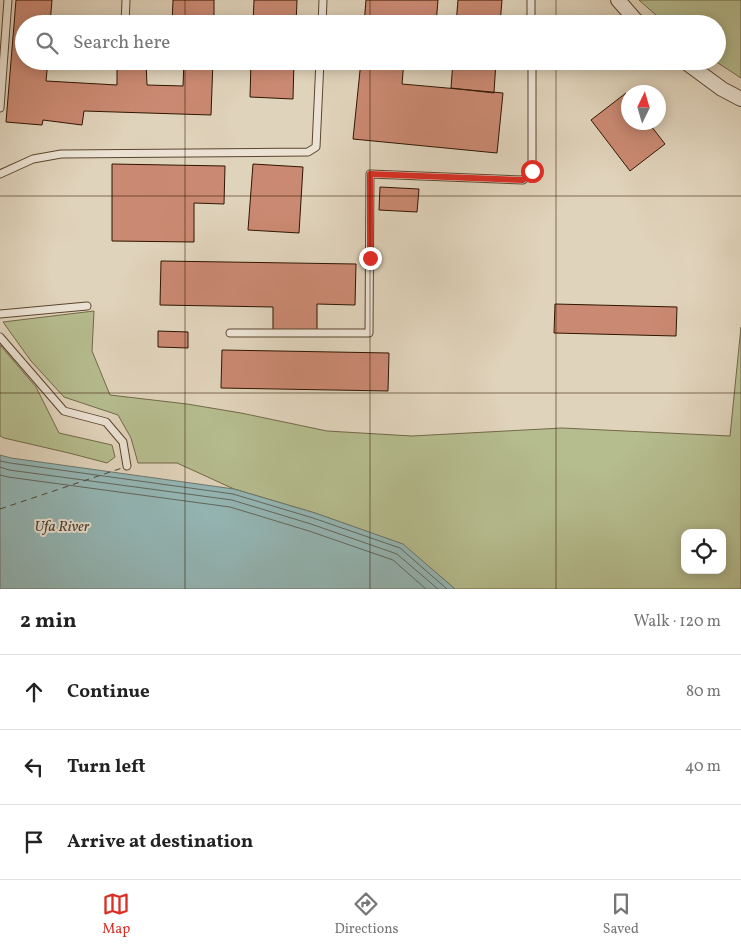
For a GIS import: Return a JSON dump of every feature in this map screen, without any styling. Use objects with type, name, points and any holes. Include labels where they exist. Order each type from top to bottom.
[{"type":"street","points":[[618,0],[631,15]]},
{"type":"street","points":[[696,70],[722,89],[741,99]]},
{"type":"lane","points":[[0,108],[8,0]]},
{"type":"lane","points":[[125,15],[126,0]]},
{"type":"lane","points":[[322,15],[323,0]]},
{"type":"lane","points":[[531,0],[532,15]]},
{"type":"lane","points":[[0,174],[33,159],[61,154],[308,152],[316,147],[320,70]]},
{"type":"lane","points":[[230,333],[369,333],[370,174],[523,180],[532,171],[532,70]]},
{"type":"lane","points":[[0,314],[87,306]]},
{"type":"lane","points":[[0,337],[64,411],[106,422],[124,442],[126,466]]},
{"type":"green space","points":[[639,0],[741,0],[741,78],[726,68],[726,15],[656,15]]},
{"type":"green space","points":[[94,311],[92,351],[110,395],[187,404],[327,431],[412,436],[562,428],[730,436],[741,327],[741,589],[455,589],[402,544],[315,513],[234,489],[177,463],[138,463],[131,438],[118,415],[64,397],[31,361],[3,322]]},
{"type":"green space","points":[[0,345],[36,387],[59,433],[112,445],[115,457],[107,463],[0,436]]},
{"type":"water","name":"Ufa River","points":[[0,455],[234,489],[315,513],[403,544],[455,589],[0,589]]},
{"type":"building","points":[[16,0],[52,0],[51,15],[15,15],[15,70],[47,70],[46,81],[117,85],[117,70],[146,70],[147,85],[183,86],[184,70],[213,70],[211,115],[84,111],[82,125],[43,120],[42,125],[6,122]]},
{"type":"building","points":[[173,0],[214,0],[214,15],[172,15]]},
{"type":"building","points":[[254,0],[297,0],[296,15],[253,15]]},
{"type":"building","points":[[366,0],[438,0],[437,15],[365,15]]},
{"type":"building","points":[[458,0],[502,0],[501,15],[457,15]]},
{"type":"building","points":[[251,70],[294,70],[293,99],[250,97]]},
{"type":"building","points":[[360,70],[403,70],[402,84],[503,93],[497,153],[353,139]]},
{"type":"building","points":[[452,70],[495,70],[494,93],[451,88]]},
{"type":"building","points":[[621,97],[621,130],[654,130],[665,144],[630,171],[591,120]]},
{"type":"building","points":[[112,164],[225,166],[224,204],[194,203],[194,242],[112,241]]},
{"type":"building","points":[[253,164],[303,167],[299,233],[248,230]]},
{"type":"building","points":[[380,187],[419,189],[417,212],[379,210]]},
{"type":"building","points":[[161,261],[356,264],[355,305],[317,304],[317,330],[273,330],[273,307],[160,305]]},
{"type":"building","points":[[555,304],[677,307],[676,336],[554,333]]},
{"type":"building","points":[[158,331],[188,332],[188,348],[158,347]]},
{"type":"building","points":[[222,350],[389,353],[388,391],[221,388]]},
{"type":"ferry route","points":[[0,509],[125,467]]},
{"type":"route","points":[[370,258],[370,174],[523,180],[532,171]]}]
